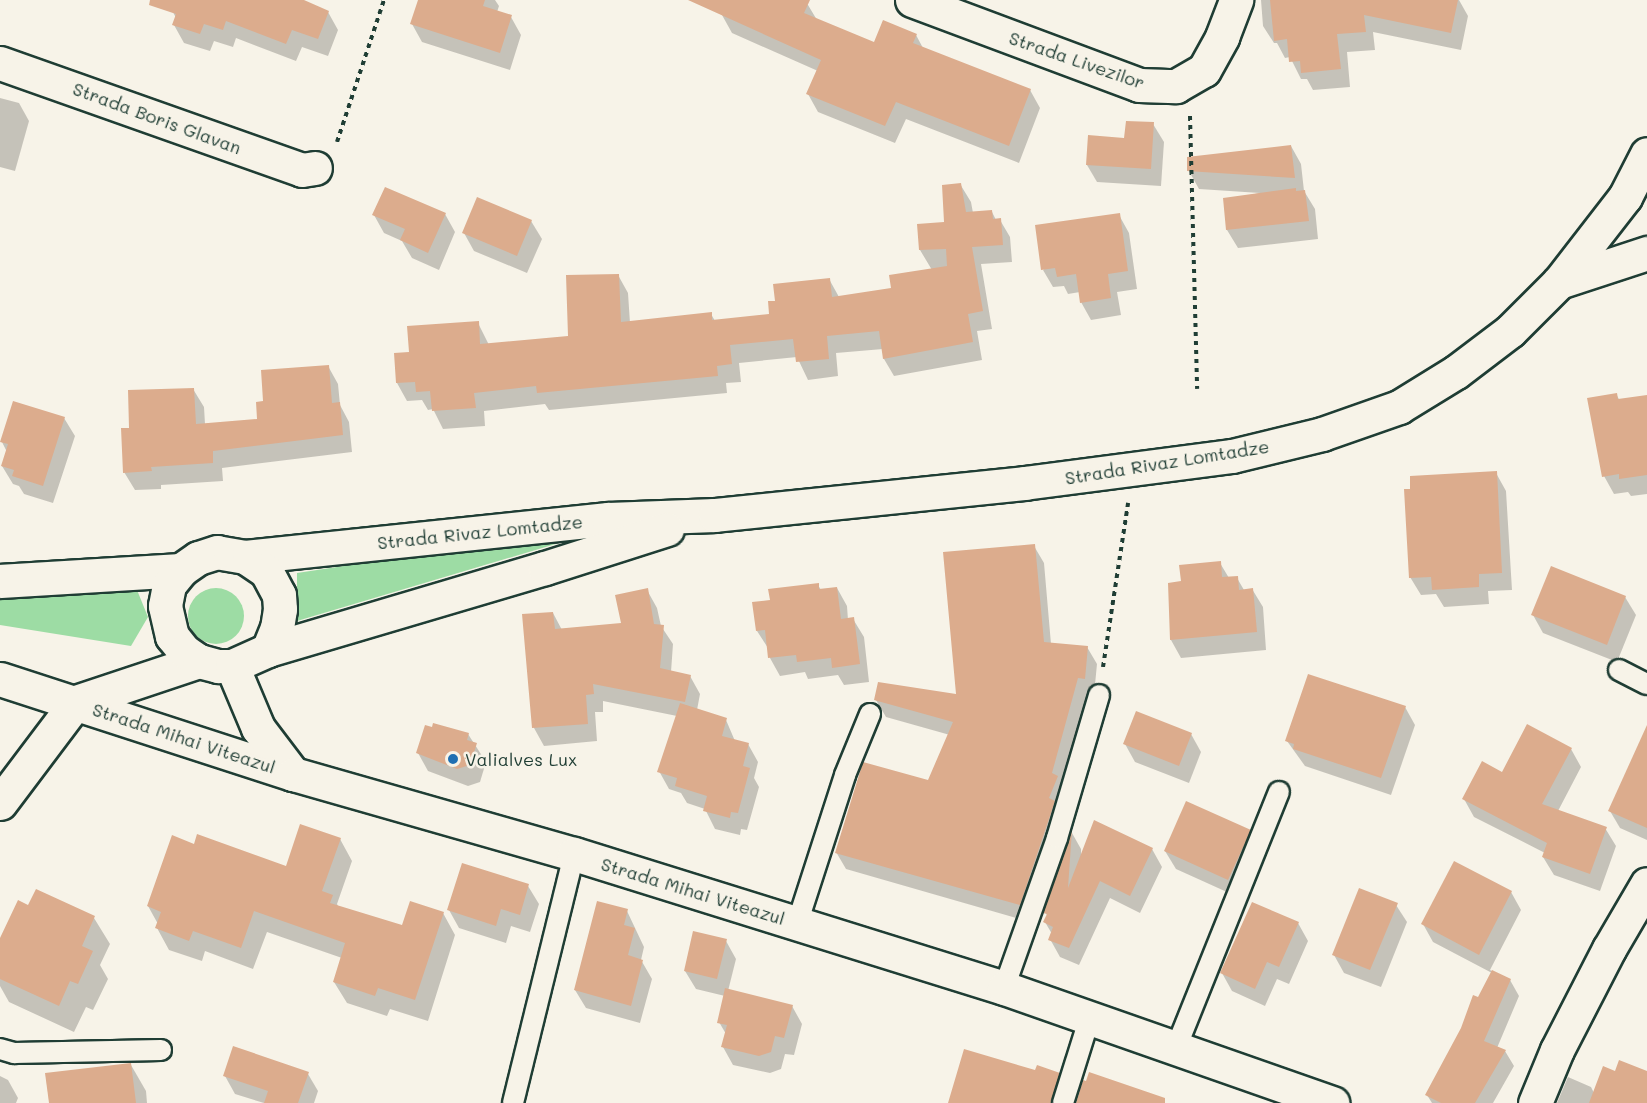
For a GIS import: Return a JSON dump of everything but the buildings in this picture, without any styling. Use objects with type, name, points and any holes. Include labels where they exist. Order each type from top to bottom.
[{"type":"street","name":"Strada Livezilor","points":[[912,0],[1139,85],[1176,86]]},
{"type":"street","points":[[1176,86],[1204,70],[1222,37],[1236,0]]},
{"type":"street","name":"Strada Boris Glavan","points":[[0,63],[302,170],[315,168]]},
{"type":"street","name":"Strada Rivaz Lomtadze","points":[[245,556],[608,519],[715,515],[1133,470],[1254,450],[1322,434],[1399,406],[1456,372],[1510,332],[1559,282],[1625,197],[1647,154]]},
{"type":"street","points":[[1559,282],[1647,253]]},
{"type":"street","name":"Strada Rivaz Lomtadze","points":[[268,650],[715,515]]},
{"type":"street","points":[[217,552],[245,556],[266,571],[279,595],[280,609],[277,628],[268,650],[232,666],[218,666],[199,661],[184,651],[168,626],[165,606],[169,585],[181,570],[198,558],[217,552]]},
{"type":"street","points":[[0,581],[181,570]]},
{"type":"street","name":"Strada Mihai Viteazul","points":[[76,702],[199,661]]},
{"type":"street","name":"Strada Mihai Viteazul","points":[[232,666],[258,728],[293,774]]},
{"type":"street","name":"Strada Mihai Viteazul","points":[[0,679],[293,774],[574,854],[1004,988],[1332,1103]]},
{"type":"street","points":[[0,803],[76,702]]},
{"type":"street","points":[[1534,1103],[1557,1050],[1603,959],[1647,884]]},
{"type":"lane","points":[[1619,670],[1647,684]]},
{"type":"lane","points":[[1004,988],[1057,838],[1099,695]]},
{"type":"lane","points":[[797,924],[845,775],[870,714]]},
{"type":"lane","points":[[1176,1048],[1279,792]]},
{"type":"lane","points":[[513,1103],[574,854]]},
{"type":"lane","points":[[1062,1103],[1090,1017]]},
{"type":"lane","points":[[0,1049],[14,1053],[161,1050]]},
{"type":"path","points":[[315,168],[327,159],[338,141],[384,0]]},
{"type":"path","points":[[1176,86],[1190,109],[1197,389]]},
{"type":"path","points":[[1099,695],[1133,470]]},
{"type":"green space","points":[[556,534],[559,543],[297,621],[297,573]]},
{"type":"green space","points":[[216,588],[227,590],[236,596],[242,605],[244,616],[242,627],[236,636],[227,642],[216,644],[205,642],[196,636],[190,627],[188,616],[190,605],[196,596],[205,590]]},
{"type":"green space","points":[[137,590],[148,617],[131,646],[0,625],[0,599]]},
{"type":"place","name":"Valialves Lux","points":[[453,759]]}]
